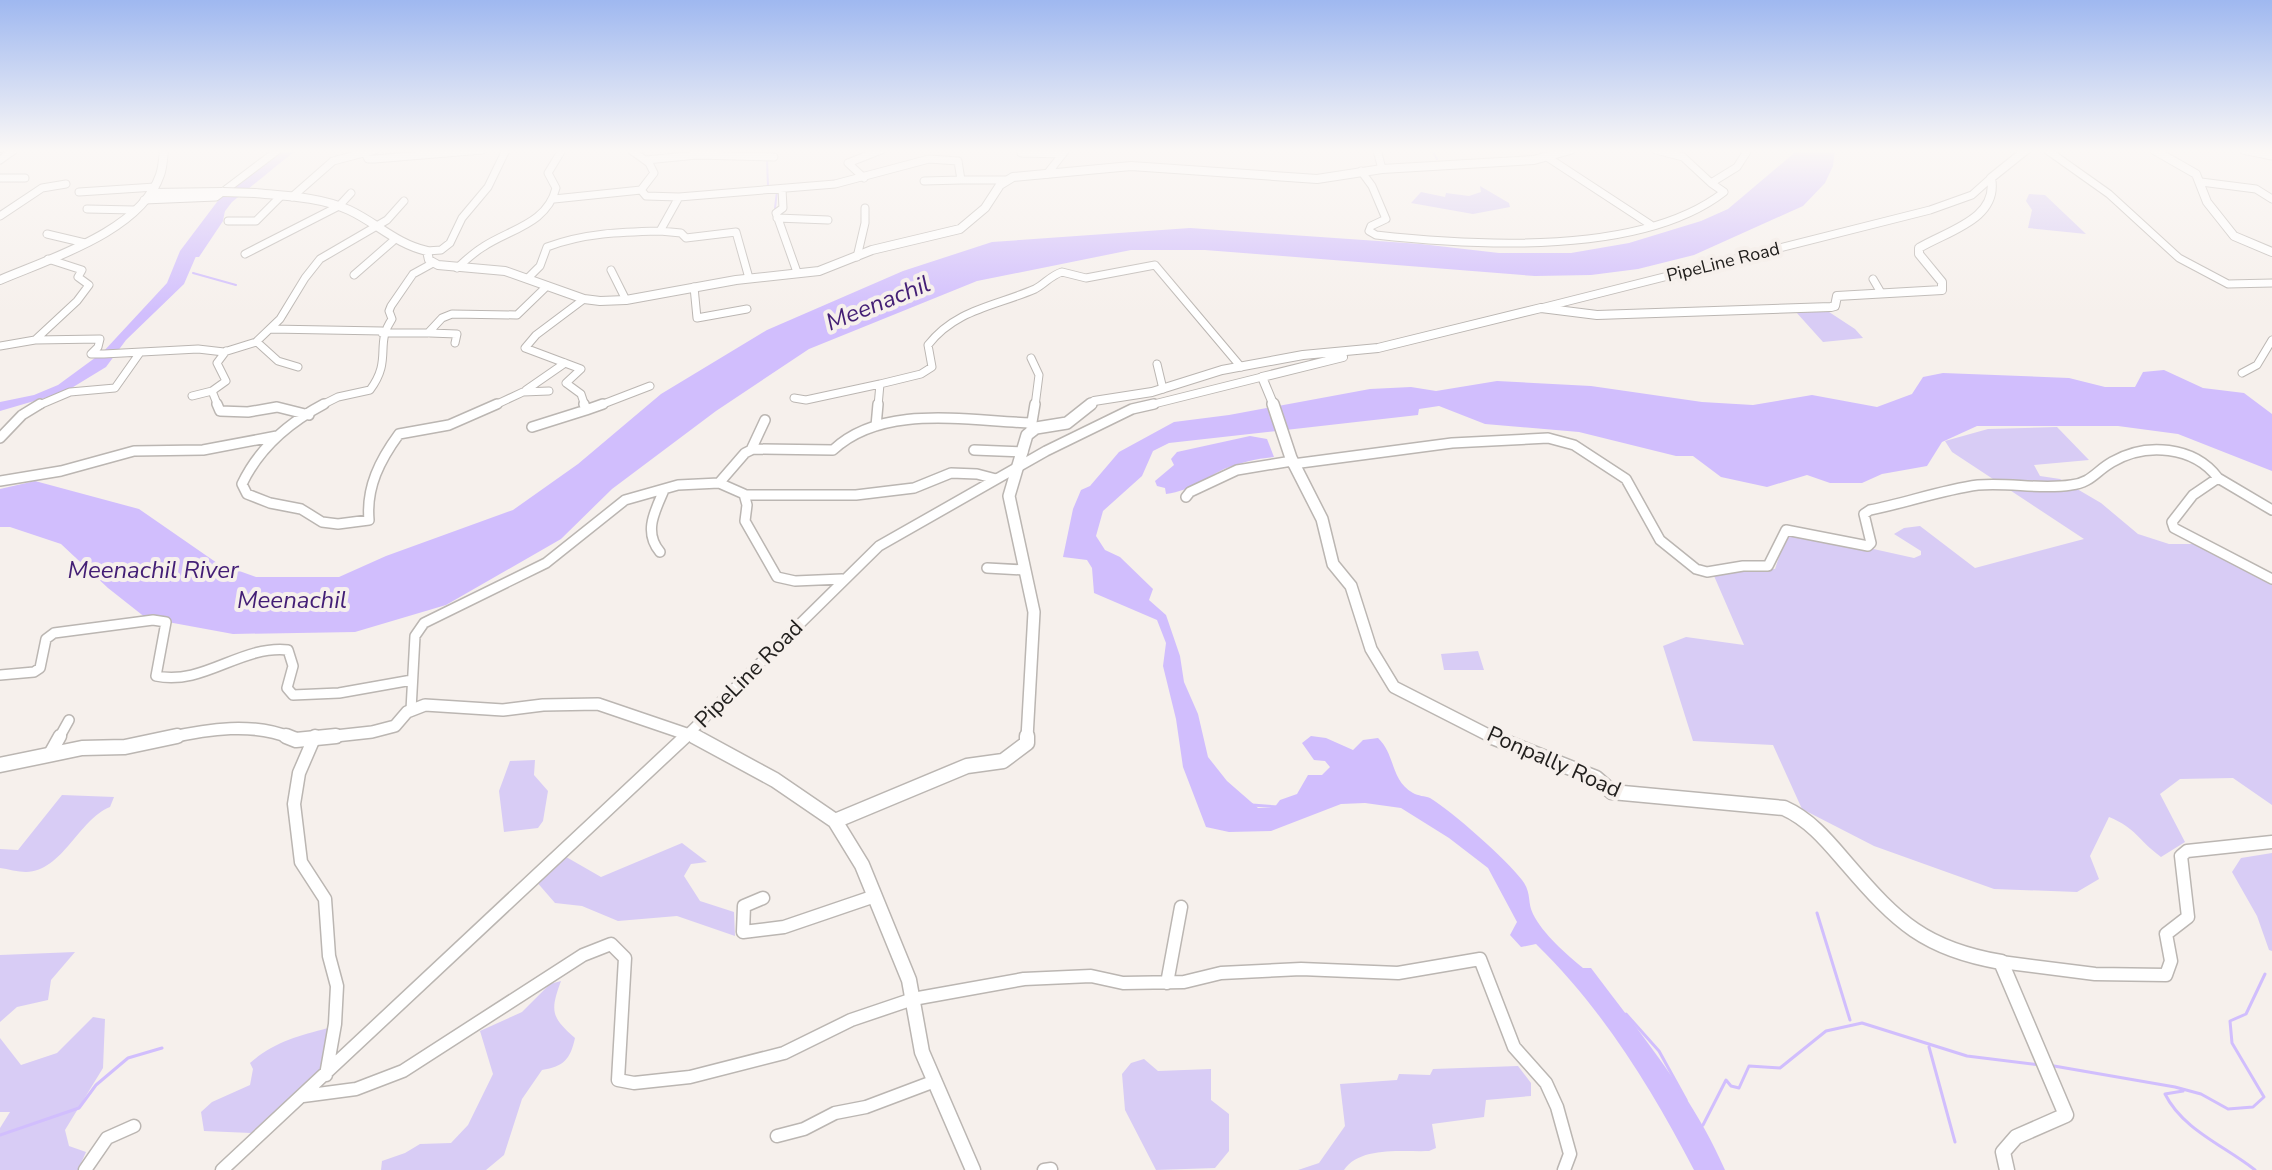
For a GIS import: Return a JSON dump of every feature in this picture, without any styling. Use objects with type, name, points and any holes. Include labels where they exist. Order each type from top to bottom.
[{"type":"main road","points":[[0,280],[110,231],[139,205]]},
{"type":"main road","points":[[332,205],[375,227],[406,248],[427,251],[433,263],[505,271],[584,299],[626,300],[749,278],[819,271],[872,250],[964,227],[987,205]]},
{"type":"main road","points":[[835,821],[967,766],[1003,761],[1027,743],[1034,612],[1009,496],[1031,427],[1067,423],[1094,401],[1163,389],[1241,367],[1303,355],[1378,348],[1541,308],[1597,315],[1655,311],[1783,311],[1835,306],[1836,296],[1880,291],[1942,290],[1942,282],[1919,254],[1919,248],[1990,205]]},
{"type":"main road","points":[[2209,205],[2234,236],[2272,252]]},
{"type":"main road","name":"PipeLine Road","points":[[1262,377],[1378,348]]},
{"type":"main road","name":"Ponpally Road","points":[[1262,377],[1283,426],[1293,462],[1322,519],[1333,564],[1351,586],[1371,649],[1394,687],[1506,744],[1596,778],[1612,792],[1784,808],[1798,813],[1915,935],[1971,959],[2001,962]]},
{"type":"main road","points":[[0,765],[82,748],[125,747],[199,731],[268,728],[296,740],[386,730],[395,726],[411,710],[425,705],[503,710],[543,705],[598,704],[689,733],[775,780],[835,821],[862,865],[909,980],[922,1052],[973,1170]]},
{"type":"main road","points":[[2001,962],[2066,1115],[2016,1137],[2003,1152],[2007,1170]]},
{"type":"street","points":[[228,221],[256,221],[272,205]]},
{"type":"street","points":[[0,346],[35,340],[100,339],[98,347],[91,354],[124,355],[194,349],[226,351],[257,342],[292,302],[299,284],[321,257],[395,215],[402,205]]},
{"type":"street","points":[[427,251],[441,250],[450,243],[462,218],[473,205]]},
{"type":"street","points":[[457,268],[481,248],[532,221],[548,205]]},
{"type":"street","points":[[660,231],[675,205]]},
{"type":"street","points":[[780,205],[778,214],[797,272]]},
{"type":"street","points":[[1380,205],[1386,219],[1371,226],[1369,231],[1376,235],[1464,244],[1550,245],[1600,239],[1651,225],[1705,205]]},
{"type":"street","points":[[1620,205],[1651,225]]},
{"type":"street","name":"PipeLine Road","points":[[1541,308],[1945,205]]},
{"type":"street","points":[[2121,205],[2179,258],[2228,284],[2272,283]]},
{"type":"street","points":[[245,254],[339,206]]},
{"type":"street","points":[[857,257],[865,223],[865,208]]},
{"type":"street","points":[[87,209],[134,210]]},
{"type":"street","points":[[778,214],[828,220]]},
{"type":"street","points":[[529,277],[540,266],[547,247],[554,244],[582,236],[660,231],[681,233],[686,238],[736,232],[749,278]]},
{"type":"street","points":[[47,234],[85,243]]},
{"type":"street","points":[[354,275],[393,241]]},
{"type":"street","points":[[35,340],[46,326],[66,314],[89,285],[78,277],[82,270],[48,259]]},
{"type":"street","points":[[433,263],[413,274],[412,281],[392,304],[389,311],[392,319],[382,332],[384,366],[370,390],[331,400],[280,435],[252,462],[242,484],[247,494],[270,503],[301,509],[322,522],[338,524],[369,520],[366,504],[372,484],[399,434],[449,425],[523,392],[565,363]]},
{"type":"street","points":[[794,398],[806,400],[921,374],[932,367],[928,345],[938,329],[974,309],[1034,290],[1059,272],[1077,273],[1086,278],[1155,265],[1161,267],[1180,295],[1241,367]]},
{"type":"street","points":[[611,270],[626,300]]},
{"type":"street","points":[[1873,279],[1880,291]]},
{"type":"street","points":[[430,333],[442,318],[452,314],[517,315],[547,286]]},
{"type":"street","points":[[694,287],[697,318],[747,309]]},
{"type":"street","points":[[584,299],[536,335],[525,348],[582,370],[567,379],[566,383],[581,394],[586,410]]},
{"type":"street","points":[[271,329],[457,334],[455,343]]},
{"type":"street","points":[[2242,373],[2257,365],[2272,340]]},
{"type":"street","points":[[257,342],[278,361],[298,367]]},
{"type":"street","points":[[192,396],[212,391],[226,381],[217,363],[226,351]]},
{"type":"street","points":[[0,438],[29,411],[50,398],[71,392],[115,388],[139,354]]},
{"type":"street","points":[[751,450],[833,450],[841,437],[876,426],[939,420],[1031,427],[1041,383],[1031,358]]},
{"type":"street","points":[[1157,364],[1163,389]]},
{"type":"street","name":"PipeLine Road","points":[[222,1170],[689,733],[842,579],[879,546],[1019,466],[1132,409],[1262,377]]},
{"type":"street","points":[[876,426],[880,384]]},
{"type":"street","points":[[532,427],[650,386]]},
{"type":"street","points":[[212,391],[220,411],[248,412],[277,407],[309,415]]},
{"type":"street","points":[[523,392],[549,391]]},
{"type":"street","points":[[719,483],[751,450],[765,420]]},
{"type":"street","points":[[0,481],[61,471],[134,451],[203,450],[280,435]]},
{"type":"street","points":[[1186,497],[1190,492],[1237,470],[1452,443],[1548,438],[1574,445],[1626,479],[1660,540],[1696,569],[1707,572],[1743,566],[1768,566],[1786,530],[1868,546],[1871,543],[1864,514],[1870,510],[1989,484],[2083,483],[2098,477],[2115,460],[2151,450],[2189,456],[2215,472],[2218,478],[2272,510]]},
{"type":"street","points":[[974,450],[1023,452]]},
{"type":"street","points":[[747,495],[856,495],[914,488],[951,473],[977,474],[996,479]]},
{"type":"street","points":[[2218,478],[2193,495],[2172,522],[2174,528],[2272,579]]},
{"type":"street","points":[[411,710],[415,636],[424,623],[546,563],[625,500],[706,482],[737,487],[747,495],[750,504],[745,521],[777,577],[795,581],[842,579]]},
{"type":"street","points":[[660,552],[654,547],[649,533],[664,490]]},
{"type":"street","points":[[987,568],[1025,570]]},
{"type":"street","points":[[0,675],[34,672],[40,668],[46,639],[54,633],[153,620],[166,622],[168,632],[159,652],[156,676],[163,679],[207,671],[244,653],[277,647],[288,650],[293,666],[287,688],[293,695],[339,693],[412,680]]},
{"type":"street","points":[[50,754],[69,720]]},
{"type":"street","points":[[315,736],[299,773],[294,804],[301,862],[325,899],[329,956],[337,986],[335,1024],[326,1075]]},
{"type":"street","points":[[2001,962],[2095,974],[2166,975],[2171,961],[2166,934],[2188,917],[2181,856],[2187,851],[2272,842]]},
{"type":"street","points":[[763,898],[744,906],[743,932],[784,927],[875,896]]},
{"type":"street","points":[[1167,983],[1181,907]]},
{"type":"street","points":[[303,1096],[336,1096],[372,1085],[421,1063],[583,955],[611,944],[625,958],[618,1080],[634,1083],[690,1077],[784,1053],[851,1020],[913,999],[1024,979],[1091,976],[1123,983],[1167,983],[1221,973],[1301,969],[1396,973],[1480,959],[1514,1047],[1546,1083],[1557,1107],[1570,1154],[1564,1170]]},
{"type":"street","points":[[777,1136],[804,1129],[835,1113],[866,1107],[935,1081]]},
{"type":"street","points":[[85,1170],[107,1138],[134,1126]]},
{"type":"street","points":[[1044,1170],[1051,1169]]},
{"type":"shaded area","points":[[1420,205],[1510,207],[1473,214]]},
{"type":"shaded area","points":[[2028,205],[2055,205],[2086,234],[2028,228],[2032,210]]},
{"type":"shaded area","points":[[1826,310],[1863,338],[1823,342],[1796,312]]},
{"type":"shaded area","points":[[2057,427],[2089,460],[2034,465],[2040,476],[2060,479],[2101,503],[2138,534],[2169,544],[2194,544],[2245,565],[2272,584],[2272,805],[2233,778],[2180,779],[2160,794],[2185,842],[2161,857],[2131,830],[2109,817],[2090,856],[2099,879],[2077,892],[1994,889],[1874,846],[1802,809],[1773,745],[1693,741],[1663,646],[1686,637],[1744,645],[1711,569],[1775,569],[1788,530],[1914,558],[1921,555],[1921,551],[1894,534],[1904,528],[1920,526],[1975,568],[2084,539],[1952,452],[1945,441],[1988,429]]},
{"type":"shaded area","points":[[1478,651],[1484,670],[1444,670],[1441,654]]},
{"type":"shaded area","points":[[535,760],[534,775],[548,791],[543,821],[538,828],[504,832],[499,791],[510,761]]},
{"type":"shaded area","points":[[62,795],[114,797],[110,807],[89,822],[50,863],[26,872],[0,868],[0,849],[18,850]]},
{"type":"shaded area","points":[[682,843],[707,862],[691,864],[684,876],[700,901],[734,912],[735,936],[677,916],[618,921],[582,906],[555,903],[535,880],[561,854],[601,877]]},
{"type":"shaded area","points":[[2272,853],[2272,951],[2257,916],[2232,872],[2241,858]]},
{"type":"shaded area","points":[[75,952],[51,980],[48,1000],[17,1007],[0,1022],[0,955]]},
{"type":"shaded area","points":[[561,981],[555,1013],[575,1038],[573,1046],[565,1061],[542,1070],[522,1099],[504,1155],[486,1170],[381,1170],[382,1161],[420,1144],[451,1143],[468,1125],[493,1074],[480,1031],[522,1012],[550,984]]},
{"type":"shaded area","points":[[93,1017],[105,1019],[103,1068],[65,1130],[69,1146],[86,1152],[78,1170],[0,1170],[0,1128],[10,1112],[0,1112],[0,1038],[21,1065],[57,1053]]},
{"type":"shaded area","points":[[328,1028],[322,1069],[251,1133],[204,1131],[201,1112],[212,1102],[250,1085],[253,1069],[250,1063],[277,1045]]},
{"type":"shaded area","points":[[1144,1059],[1158,1071],[1211,1069],[1211,1100],[1229,1114],[1229,1151],[1215,1168],[1156,1170],[1125,1110],[1122,1074],[1131,1063]]},
{"type":"shaded area","points":[[1518,1066],[1531,1083],[1531,1096],[1486,1100],[1484,1117],[1432,1124],[1436,1148],[1371,1154],[1351,1162],[1344,1170],[1298,1170],[1319,1163],[1345,1126],[1340,1084],[1397,1080],[1399,1074],[1430,1075],[1433,1069]]},
{"type":"water","points":[[215,205],[230,205],[203,240],[184,284],[126,340],[106,367],[65,392],[0,411],[0,402],[34,395],[58,385],[103,352],[167,283],[180,251]]},
{"type":"water","name":"Meenachil River","points":[[1733,205],[1804,205],[1694,255],[1638,269],[1591,275],[1535,276],[1205,250],[1131,250],[977,281],[809,349],[716,411],[612,489],[561,539],[446,605],[355,632],[233,634],[146,618],[61,544],[10,527],[0,527],[0,489],[35,481],[139,509],[217,563],[256,577],[339,577],[386,556],[513,510],[578,464],[661,394],[767,330],[903,271],[992,242],[1190,228],[1421,244],[1499,253],[1571,253],[1629,243],[1701,221]]},
{"type":"water","points":[[2164,370],[2203,388],[2244,393],[2272,414],[2272,471],[2178,434],[2118,426],[1977,426],[1942,442],[1927,466],[1882,474],[1862,483],[1830,483],[1807,475],[1767,487],[1721,477],[1693,456],[1676,456],[1579,432],[1485,424],[1439,406],[1419,409],[1418,415],[1169,443],[1153,451],[1142,476],[1103,511],[1096,536],[1105,550],[1120,557],[1153,589],[1149,600],[1166,615],[1180,656],[1184,682],[1198,714],[1208,757],[1227,781],[1258,808],[1274,808],[1280,800],[1297,794],[1308,775],[1322,775],[1330,767],[1325,761],[1314,760],[1302,743],[1311,736],[1326,738],[1353,750],[1363,740],[1378,738],[1406,788],[1430,798],[1452,814],[1522,880],[1537,921],[1569,956],[1583,968],[1591,968],[1628,1016],[1681,1090],[1725,1170],[1694,1170],[1643,1080],[1604,1022],[1536,944],[1521,947],[1510,935],[1517,922],[1488,868],[1449,838],[1401,808],[1365,803],[1341,804],[1271,831],[1229,832],[1206,827],[1183,767],[1176,719],[1163,666],[1166,643],[1157,620],[1094,593],[1092,568],[1087,560],[1063,557],[1073,509],[1081,490],[1090,486],[1119,452],[1174,422],[1370,389],[1411,387],[1436,391],[1497,381],[1591,386],[1702,402],[1753,405],[1812,395],[1877,407],[1912,394],[1923,377],[1943,373],[2069,378],[2105,387],[2135,387],[2143,372]]},
{"type":"water","points":[[1250,436],[1267,439],[1274,457],[1230,467],[1175,492],[1166,494],[1165,488],[1157,486],[1155,481],[1174,465],[1171,459],[1177,452]]},
{"type":"waterway","name":"Meenachil","points":[[196,255],[219,221],[222,205]]},
{"type":"waterway","points":[[193,273],[236,285]]},
{"type":"waterway","points":[[1252,805],[1278,807]]},
{"type":"waterway","points":[[1817,913],[1850,1020]]},
{"type":"waterway","points":[[2054,1066],[2175,1087],[2201,1094],[2228,1109],[2253,1107],[2264,1097],[2232,1043],[2230,1021],[2246,1014],[2265,974]]},
{"type":"waterway","points":[[1626,1014],[1659,1051],[1686,1100]]},
{"type":"waterway","points":[[1703,1125],[1726,1080],[1731,1086],[1739,1088],[1749,1066],[1780,1068],[1826,1031],[1862,1023],[1967,1056],[2040,1065]]},
{"type":"waterway","points":[[1929,1047],[1955,1142]]},
{"type":"waterway","points":[[0,1135],[79,1108],[96,1085],[128,1058],[162,1048]]},
{"type":"waterway","points":[[2183,1091],[2165,1094],[2182,1118],[2255,1170]]}]
